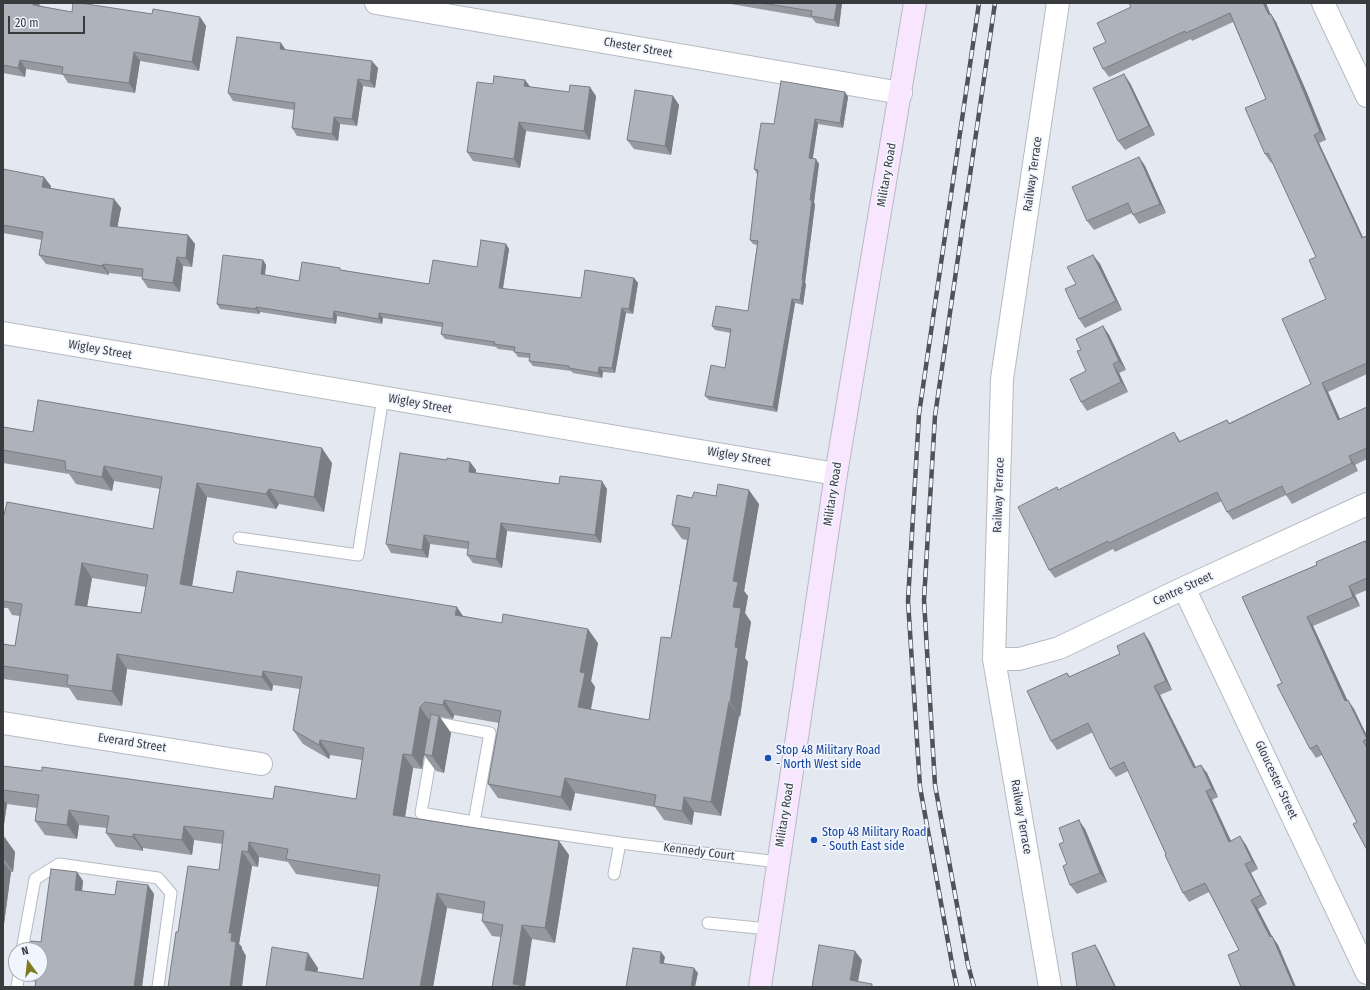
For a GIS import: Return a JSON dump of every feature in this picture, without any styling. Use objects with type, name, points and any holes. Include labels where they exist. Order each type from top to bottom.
[{"type":"main road","name":"Military Road","points":[[760,987],[836,474],[915,3]]},
{"type":"street","name":"Chester Street","points":[[376,3],[901,93]]},
{"type":"street","name":"Railway Terrace","points":[[1050,987],[994,659],[1002,379],[1058,3]]},
{"type":"street","points":[[1322,3],[1367,96]]},
{"type":"street","name":"Wigley Street","points":[[3,333],[836,474]]},
{"type":"street","name":"Centre Street","points":[[994,659],[1019,658],[1058,648],[1367,504]]},
{"type":"street","name":"Gloucester Street","points":[[1184,588],[1367,973]]},
{"type":"street","name":"Everard Street","points":[[3,722],[261,764]]},
{"type":"lane","points":[[239,538],[358,555],[382,397]]},
{"type":"lane","name":"Kennedy Court","points":[[474,822],[490,733],[437,723],[421,813],[474,822],[620,843],[778,862]]},
{"type":"lane","points":[[614,874],[620,843]]},
{"type":"lane","points":[[23,942],[35,879],[59,864],[158,878],[171,893],[158,987]]},
{"type":"lane","points":[[708,923],[768,929]]},
{"type":"building","points":[[3,3],[33,3],[33,5],[72,12],[73,3],[80,3],[152,14],[153,9],[200,17],[192,62],[134,52],[129,83],[62,74],[63,67],[20,60],[18,68],[3,65]]},
{"type":"building","points":[[761,3],[837,3],[834,20],[811,16],[812,11]]},
{"type":"building","points":[[1129,3],[1263,3],[1269,15],[1271,14],[1320,132],[1314,135],[1362,238],[1367,236],[1367,363],[1322,383],[1338,420],[1367,407],[1367,448],[1349,456],[1352,463],[1286,495],[1282,486],[1227,512],[1217,492],[1109,543],[1108,541],[1049,570],[1018,507],[1057,487],[1058,490],[1174,432],[1179,442],[1227,420],[1229,424],[1311,384],[1282,319],[1326,299],[1309,260],[1316,257],[1268,153],[1265,154],[1245,108],[1266,99],[1230,13],[1186,33],[1185,31],[1103,69],[1093,48],[1106,42],[1097,23],[1131,7]]},
{"type":"building","points":[[237,37],[281,43],[280,49],[372,61],[370,81],[358,79],[352,119],[334,117],[332,134],[292,128],[295,103],[228,93]]},
{"type":"building","points":[[1124,74],[1149,126],[1118,141],[1093,88]]},
{"type":"building","points":[[494,76],[525,80],[524,86],[569,92],[570,85],[590,87],[584,131],[519,122],[514,159],[467,152],[477,82],[493,84]]},
{"type":"building","points":[[781,81],[845,92],[840,123],[815,119],[809,158],[816,159],[810,200],[812,200],[803,280],[800,300],[792,299],[773,407],[705,396],[711,365],[725,368],[731,329],[712,326],[716,306],[748,311],[758,241],[750,240],[758,170],[754,169],[761,123],[774,124]]},
{"type":"building","points":[[635,90],[673,96],[665,146],[627,140]]},
{"type":"building","points":[[1139,157],[1160,204],[1133,215],[1128,203],[1087,221],[1072,187]]},
{"type":"building","points":[[3,169],[44,177],[42,187],[114,199],[110,226],[188,235],[186,258],[177,257],[173,283],[142,279],[143,269],[103,264],[102,266],[39,255],[43,232],[3,225]]},
{"type":"building","points":[[481,240],[506,244],[499,288],[581,298],[585,270],[634,278],[629,309],[622,308],[612,368],[599,367],[598,373],[569,368],[569,366],[529,361],[530,354],[514,352],[515,347],[494,344],[495,342],[441,334],[443,323],[379,313],[379,319],[334,311],[333,319],[256,307],[256,309],[217,304],[223,255],[263,260],[261,274],[299,281],[302,262],[340,268],[340,270],[429,284],[433,260],[477,267]]},
{"type":"building","points":[[1093,255],[1116,301],[1079,319],[1065,289],[1076,284],[1067,267]]},
{"type":"building","points":[[1103,326],[1119,361],[1113,364],[1121,382],[1081,402],[1070,379],[1086,371],[1077,351],[1081,350],[1076,339]]},
{"type":"building","points":[[38,400],[322,448],[314,497],[269,489],[266,494],[197,483],[180,584],[233,593],[237,571],[457,607],[455,615],[502,623],[503,614],[588,629],[580,672],[585,673],[578,707],[649,720],[661,637],[671,638],[690,528],[672,525],[677,495],[692,498],[694,492],[716,496],[718,484],[749,490],[733,581],[738,582],[733,607],[741,608],[735,647],[738,648],[730,702],[711,802],[684,797],[682,811],[654,806],[656,795],[565,778],[561,797],[488,784],[501,711],[444,700],[443,705],[425,702],[420,707],[412,755],[403,754],[393,815],[559,841],[545,928],[522,925],[513,984],[529,987],[492,987],[503,925],[482,921],[485,902],[437,893],[420,987],[266,987],[272,947],[308,953],[305,970],[363,979],[380,875],[286,859],[288,849],[249,842],[248,852],[242,851],[229,933],[232,933],[231,941],[236,942],[230,987],[168,987],[188,866],[219,870],[224,831],[184,826],[182,840],[133,834],[133,837],[106,833],[109,816],[69,810],[67,825],[35,821],[39,795],[3,790],[3,766],[42,771],[42,767],[273,799],[275,786],[356,799],[364,748],[320,740],[319,745],[293,730],[302,677],[263,671],[262,677],[117,654],[112,691],[67,685],[68,675],[3,666],[3,644],[15,646],[22,604],[3,601],[3,515],[7,502],[153,529],[162,477],[104,466],[102,477],[66,470],[65,461],[3,450],[3,427],[33,432]],"holes":[[[82,563],[148,575],[141,613],[75,605]]]},
{"type":"building","points":[[400,453],[470,462],[469,472],[559,484],[560,476],[602,481],[595,535],[501,523],[496,559],[467,555],[469,542],[424,535],[422,550],[386,544]]},
{"type":"building","points":[[1365,541],[1367,545],[1367,578],[1349,586],[1353,597],[1307,617],[1345,701],[1348,700],[1367,739],[1363,741],[1367,748],[1367,850],[1353,824],[1357,822],[1317,745],[1310,749],[1277,685],[1282,683],[1242,597],[1317,565],[1316,562]]},
{"type":"building","points":[[1144,633],[1166,681],[1154,686],[1194,768],[1201,765],[1212,789],[1206,791],[1229,842],[1240,836],[1252,861],[1245,864],[1261,895],[1251,900],[1270,937],[1272,936],[1294,987],[1241,987],[1228,955],[1239,950],[1205,883],[1183,893],[1124,762],[1110,769],[1088,723],[1051,741],[1027,691],[1067,673],[1069,677],[1120,654],[1117,646]]},
{"type":"building","points":[[431,714],[439,716],[432,756],[424,754]]},
{"type":"building","points":[[1079,820],[1100,873],[1070,885],[1063,866],[1067,864],[1059,844],[1064,842],[1059,828]]},
{"type":"building","points":[[3,837],[5,838],[3,856]]},
{"type":"building","points":[[51,869],[77,872],[75,890],[115,895],[117,881],[148,885],[134,987],[35,987],[36,982],[48,982],[48,942],[41,942]]},
{"type":"building","points":[[819,945],[855,951],[850,980],[872,984],[872,987],[812,987]]},
{"type":"building","points":[[1095,945],[1115,987],[1077,987],[1072,953]]},
{"type":"building","points":[[633,948],[661,952],[660,963],[694,968],[691,987],[626,987]]},
{"type":"railway","points":[[957,987],[920,787],[908,601],[919,414],[979,3]]},
{"type":"railway","points":[[974,987],[968,965],[935,785],[924,600],[935,416],[995,3]]},
{"type":"place","name":"Stop 48 Military Road - North West side","points":[[768,758]]},
{"type":"place","name":"Stop 48 Military Road - South East side","points":[[814,840]]}]
